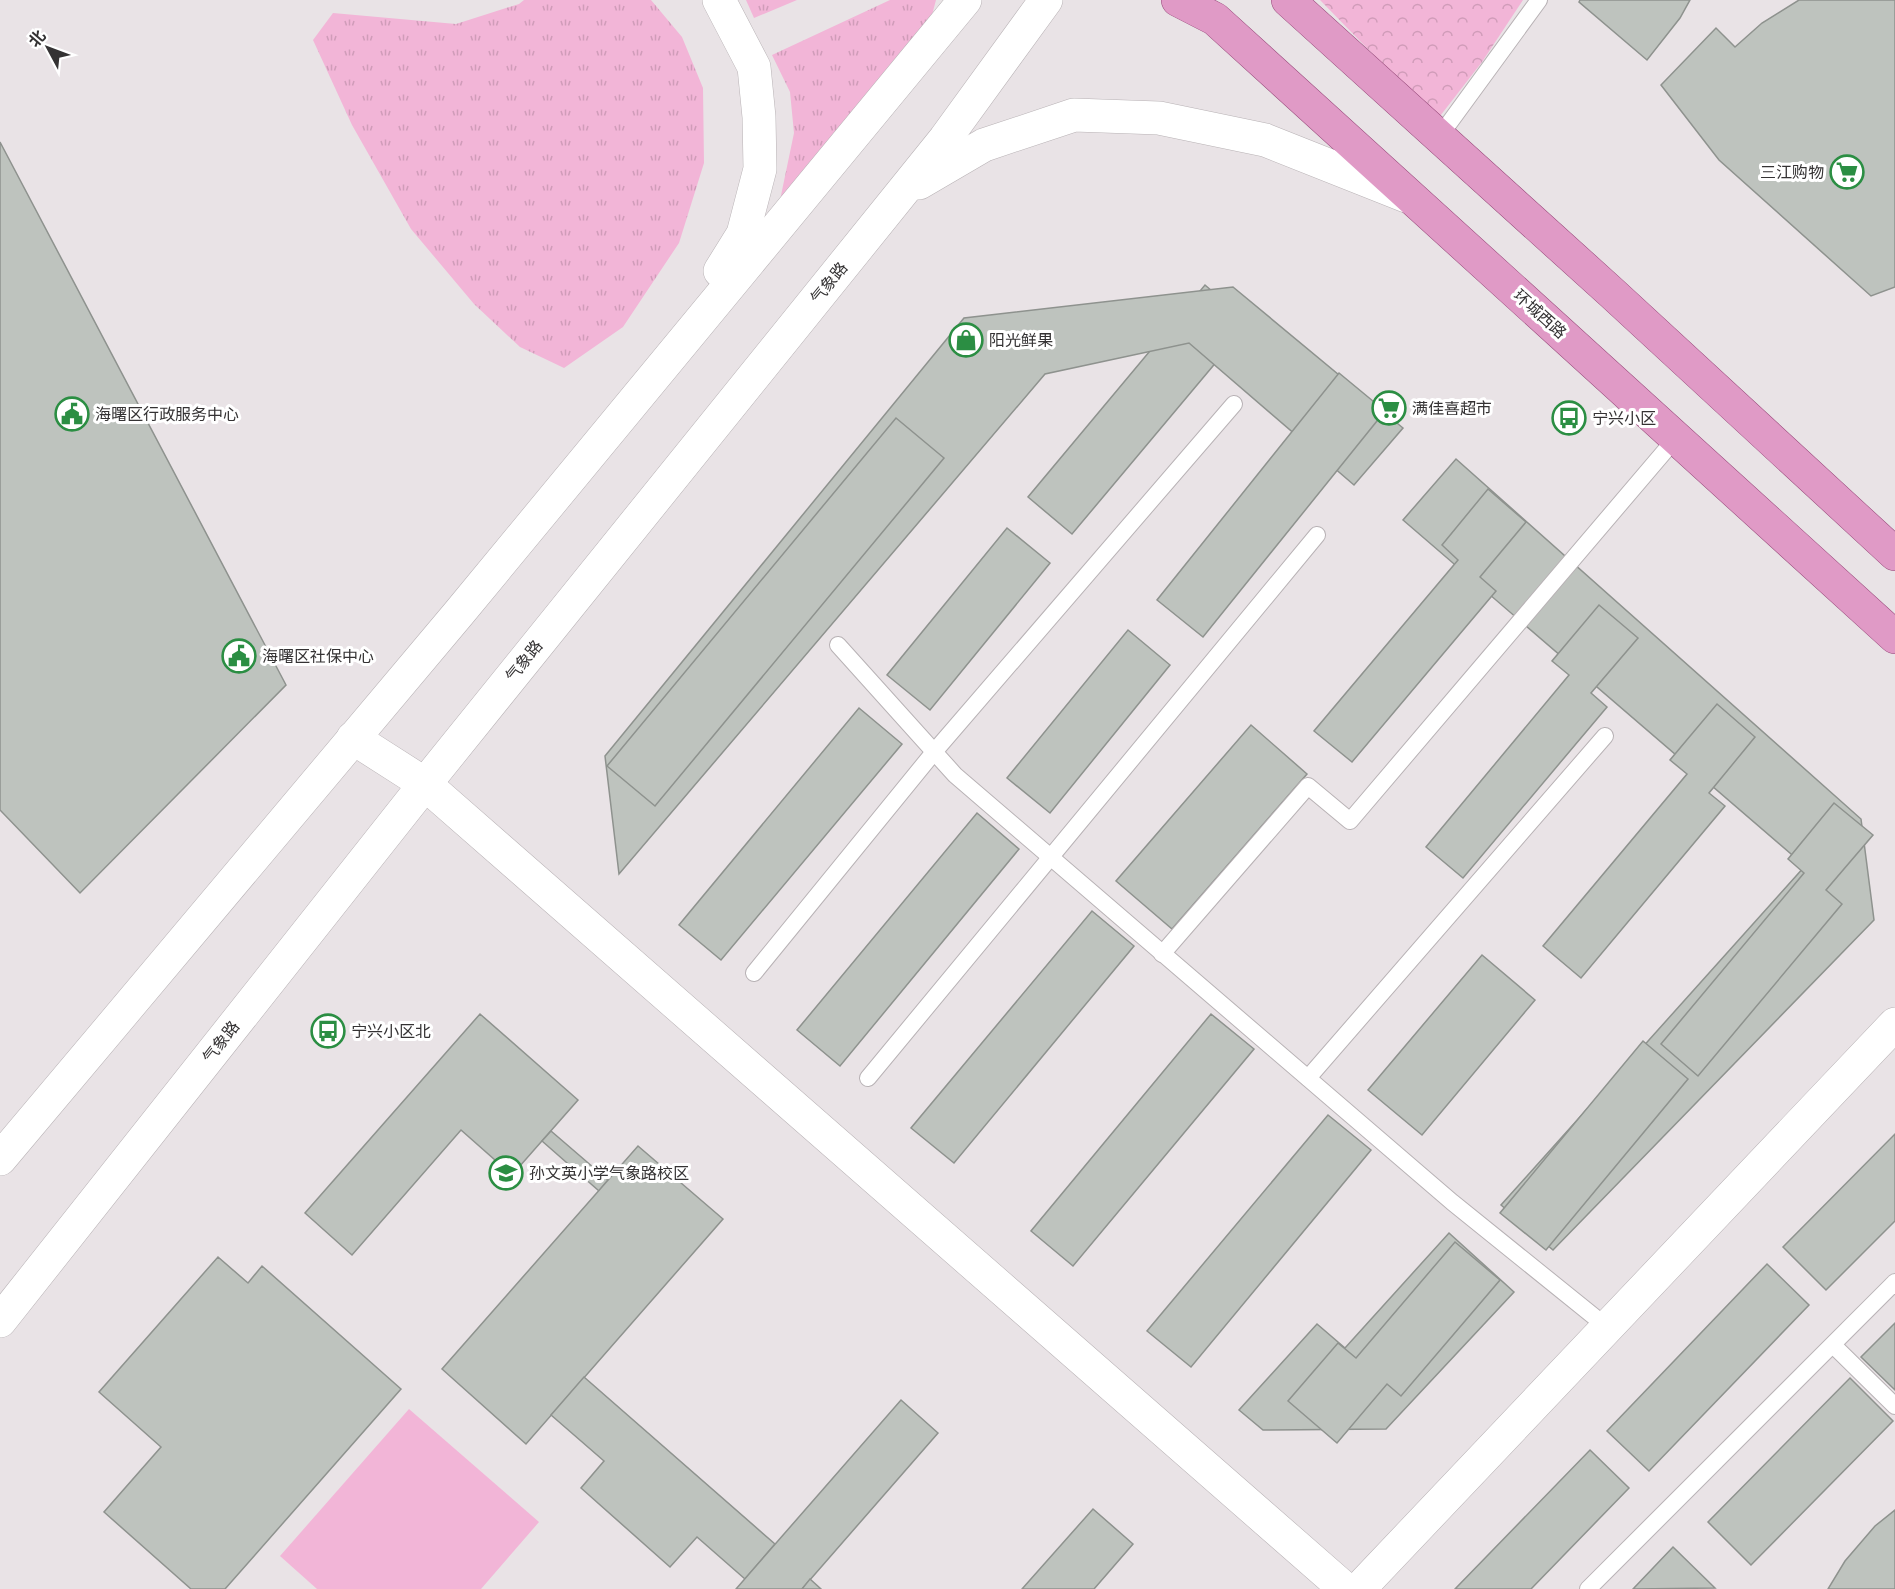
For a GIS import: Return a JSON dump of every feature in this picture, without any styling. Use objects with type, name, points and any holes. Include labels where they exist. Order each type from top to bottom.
[{"type":"main road","name":"环城西路","points":[[1178,0],[1215,20],[1895,637]]},
{"type":"main road","points":[[1288,0],[1612,293],[1895,554]]},
{"type":"street","points":[[679,346],[743,234],[760,169],[759,117],[754,67],[719,0]]},
{"type":"street","points":[[0,1159],[353,738],[965,0]]},
{"type":"street","name":"气象路","points":[[0,1321],[425,784],[945,139],[1046,0]]},
{"type":"street","points":[[900,195],[984,145],[1074,115],[1159,118],[1265,140],[1412,198]]},
{"type":"street","points":[[353,738],[425,784],[1345,1589]]},
{"type":"street","points":[[1359,1589],[1895,1024]]},
{"type":"lane","points":[[1439,137],[1539,0]]},
{"type":"lane","points":[[754,973],[934,752],[1234,404]]},
{"type":"lane","points":[[1162,954],[1308,786],[1350,821],[1676,438]]},
{"type":"lane","points":[[868,1078],[1317,535]]},
{"type":"lane","points":[[838,645],[955,775],[1452,1202],[1607,1327]]},
{"type":"lane","points":[[1308,1078],[1605,736]]},
{"type":"lane","points":[[1588,1589],[1895,1282]]},
{"type":"lane","points":[[1833,1345],[1895,1406]]},
{"type":"green space","points":[[524,0],[651,0],[682,37],[703,88],[704,163],[679,243],[623,327],[564,368],[520,347],[474,304],[411,229],[352,125],[313,40],[333,13],[456,24],[519,4]]},
{"type":"green space","points":[[746,0],[797,0],[754,18]]},
{"type":"green space","points":[[890,0],[936,0],[932,15],[779,205],[794,133],[790,92],[772,55]]},
{"type":"green space","points":[[1320,0],[1523,0],[1482,62],[1437,120]]},
{"type":"green space","points":[[409,1409],[539,1522],[481,1589],[317,1589],[280,1556]]},
{"type":"building","points":[[1580,0],[1669,0],[1658,22],[1636,11],[1630,25]]},
{"type":"building","points":[[1580,0],[1690,0],[1680,18],[1647,60],[1579,2]]},
{"type":"building","points":[[1799,0],[1895,0],[1895,287],[1871,296],[1719,160],[1661,85],[1716,28],[1735,47],[1762,23]]},
{"type":"building","name":"海曙区行政服务中心","points":[[0,142],[286,685],[80,893],[0,810]]},
{"type":"building","points":[[1205,285],[1249,323],[1072,534],[1028,497]]},
{"type":"building","points":[[1233,287],[1403,428],[1354,485],[1189,343],[1045,374],[619,874],[605,756],[964,318]]},
{"type":"building","points":[[1339,373],[1385,411],[1203,637],[1157,600]]},
{"type":"building","points":[[896,418],[944,458],[655,806],[607,766]]},
{"type":"building","points":[[1456,459],[1861,819],[1874,920],[1553,1250],[1501,1205],[1805,866],[1403,520]]},
{"type":"building","points":[[1488,489],[1526,522],[1480,577],[1496,591],[1352,762],[1314,731],[1458,560],[1442,545]]},
{"type":"building","points":[[1007,528],[1050,563],[930,710],[887,675]]},
{"type":"building","points":[[1599,605],[1638,638],[1591,693],[1607,707],[1463,878],[1426,847],[1569,675],[1552,661]]},
{"type":"building","points":[[1128,630],[1170,665],[1050,813],[1007,778]]},
{"type":"building","points":[[1717,704],[1755,737],[1709,793],[1725,806],[1581,978],[1543,946],[1687,774],[1670,760]]},
{"type":"building","points":[[859,708],[902,744],[721,960],[679,925]]},
{"type":"building","points":[[1251,725],[1307,774],[1172,929],[1116,881]]},
{"type":"building","points":[[1834,803],[1873,835],[1826,890],[1842,904],[1698,1076],[1661,1044],[1804,873],[1788,859]]},
{"type":"building","points":[[977,813],[1019,849],[840,1066],[797,1030]]},
{"type":"building","points":[[1092,911],[1134,946],[954,1163],[911,1128]]},
{"type":"building","points":[[1482,955],[1535,1000],[1422,1135],[1368,1090]]},
{"type":"building","points":[[480,1014],[578,1100],[512,1175],[461,1130],[352,1255],[305,1213]]},
{"type":"building","points":[[1211,1014],[1254,1049],[1073,1266],[1031,1231]]},
{"type":"building","points":[[1643,1041],[1688,1079],[1546,1250],[1500,1213]]},
{"type":"building","points":[[1328,1115],[1371,1150],[1191,1367],[1147,1331]]},
{"type":"building","points":[[551,1131],[608,1180],[599,1191],[542,1141]]},
{"type":"building","points":[[1895,1134],[1895,1221],[1826,1290],[1783,1247]]},
{"type":"building","points":[[638,1146],[723,1219],[526,1444],[442,1369]]},
{"type":"building","points":[[1449,1233],[1514,1292],[1386,1429],[1263,1430],[1239,1410],[1317,1324],[1345,1348]]},
{"type":"building","points":[[1455,1242],[1500,1280],[1401,1396],[1387,1384],[1337,1443],[1288,1401],[1338,1343],[1356,1358]]},
{"type":"building","points":[[218,1257],[248,1283],[262,1266],[401,1389],[225,1589],[191,1589],[104,1512],[161,1447],[99,1392]]},
{"type":"building","points":[[1767,1264],[1809,1305],[1649,1471],[1607,1431]]},
{"type":"building","points":[[1895,1323],[1895,1390],[1861,1357]]},
{"type":"building","points":[[584,1377],[775,1544],[745,1579],[697,1537],[670,1567],[581,1488],[604,1461],[551,1415]]},
{"type":"building","points":[[1850,1378],[1893,1421],[1751,1565],[1708,1522]]},
{"type":"building","points":[[901,1400],[938,1433],[802,1589],[736,1589]]},
{"type":"building","points":[[1590,1450],[1629,1488],[1531,1589],[1455,1589]]},
{"type":"building","points":[[1093,1509],[1133,1544],[1094,1589],[1022,1589]]},
{"type":"building","points":[[1895,1510],[1895,1589],[1828,1589],[1845,1561],[1875,1526]]},
{"type":"building","points":[[1673,1547],[1715,1588],[1633,1589]]},
{"type":"building","points":[[810,1579],[821,1589],[802,1589]]},
{"type":"place","name":"三江购物","points":[[1847,172]]},
{"type":"place","name":"阳光鲜果","points":[[966,340]]},
{"type":"place","name":"满佳喜超市","points":[[1389,408]]},
{"type":"place","name":"海曙区行政服务中心","points":[[72,414]]},
{"type":"place","name":"宁兴小区","points":[[1569,418]]},
{"type":"place","name":"海曙区社保中心","points":[[239,656]]},
{"type":"place","name":"宁兴小区北","points":[[328,1031]]},
{"type":"place","name":"孙文英小学气象路校区","points":[[506,1173]]}]
